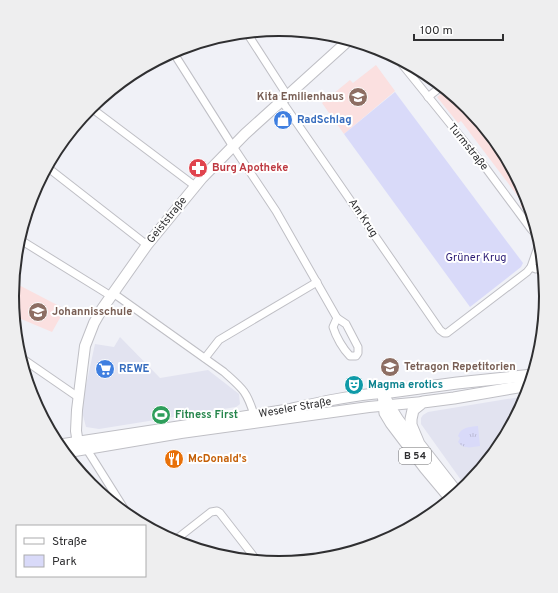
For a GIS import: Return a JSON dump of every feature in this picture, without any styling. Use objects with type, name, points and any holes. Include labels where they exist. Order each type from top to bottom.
[{"type":"main road","name":"Geiststraße","points":[[81,446],[76,431],[78,397],[85,346],[94,323],[112,294],[147,245],[195,186],[232,146],[284,97],[344,44]]},
{"type":"main road","name":"Weseler Straße","points":[[69,450],[81,446],[317,403],[457,383],[526,376]]},
{"type":"main road","name":"Weseler Straße","points":[[66,445],[81,446],[423,402],[523,386]]},
{"type":"main road","name":"B 54","points":[[384,393],[387,406],[406,432],[419,444],[454,489]]},
{"type":"main road","name":"B 54","points":[[419,444],[412,428],[411,419],[413,410],[423,402]]},
{"type":"main road","name":"B 54","points":[[387,406],[385,413],[391,423],[421,464],[447,494]]},
{"type":"street","name":"Am Krug","points":[[250,38],[284,97],[440,330],[447,333],[518,279],[531,267]]},
{"type":"street","points":[[176,58],[232,146],[276,211],[337,318],[346,324],[358,347],[358,353],[356,356],[350,356],[346,352],[335,332],[333,327],[337,318]]},
{"type":"street","name":"Turmstraße","points":[[406,69],[485,167],[529,227]]},
{"type":"street","points":[[428,97],[437,90]]},
{"type":"street","points":[[96,112],[195,186]]},
{"type":"street","points":[[52,171],[147,245]]},
{"type":"street","points":[[25,242],[112,294],[205,358],[240,387],[248,397],[254,415]]},
{"type":"street","points":[[535,254],[531,267],[537,268]]},
{"type":"street","points":[[205,358],[219,340],[317,282]]},
{"type":"street","points":[[28,362],[78,397]]},
{"type":"street","points":[[81,446],[118,501]]},
{"type":"street","points":[[179,537],[211,512],[217,511],[253,555]]},
{"type":"shaded area","name":"Kita Emilienhaus","points":[[376,65],[395,91],[344,134],[322,103],[350,80],[353,83]]},
{"type":"shaded area","points":[[441,94],[450,101],[485,138],[504,167],[520,198],[461,121],[458,123],[437,97]]},
{"type":"shaded area","name":"Johannisschule","points":[[20,285],[65,309],[52,332],[20,319]]},
{"type":"shaded area","points":[[120,337],[160,378],[208,370],[239,394],[240,404],[236,407],[99,429],[86,427],[81,408],[95,344],[114,347]]},
{"type":"shaded area","points":[[518,397],[504,427],[495,441],[485,455],[462,481],[421,424],[421,418],[428,412]]},
{"type":"green space","name":"Grüner Krug","points":[[395,92],[523,263],[521,267],[470,307],[344,134]]},
{"type":"green space","points":[[478,426],[480,446],[465,447],[460,445],[458,442],[460,438],[458,436],[459,433],[466,428]]},
{"type":"place","name":"Kita Emilienhaus","points":[[358,97]]},
{"type":"place","name":"RadSchlag","points":[[283,120]]},
{"type":"place","name":"Burg Apotheke","points":[[198,168]]},
{"type":"place","name":"Johannisschule","points":[[38,312]]},
{"type":"place","name":"Tetragon Repetitorien","points":[[390,367]]},
{"type":"place","name":"REWE","points":[[105,369]]},
{"type":"place","name":"Magma erotics","points":[[354,385]]},
{"type":"place","name":"Fitness First","points":[[161,415]]},
{"type":"place","name":"McDonald's","points":[[174,459]]}]
